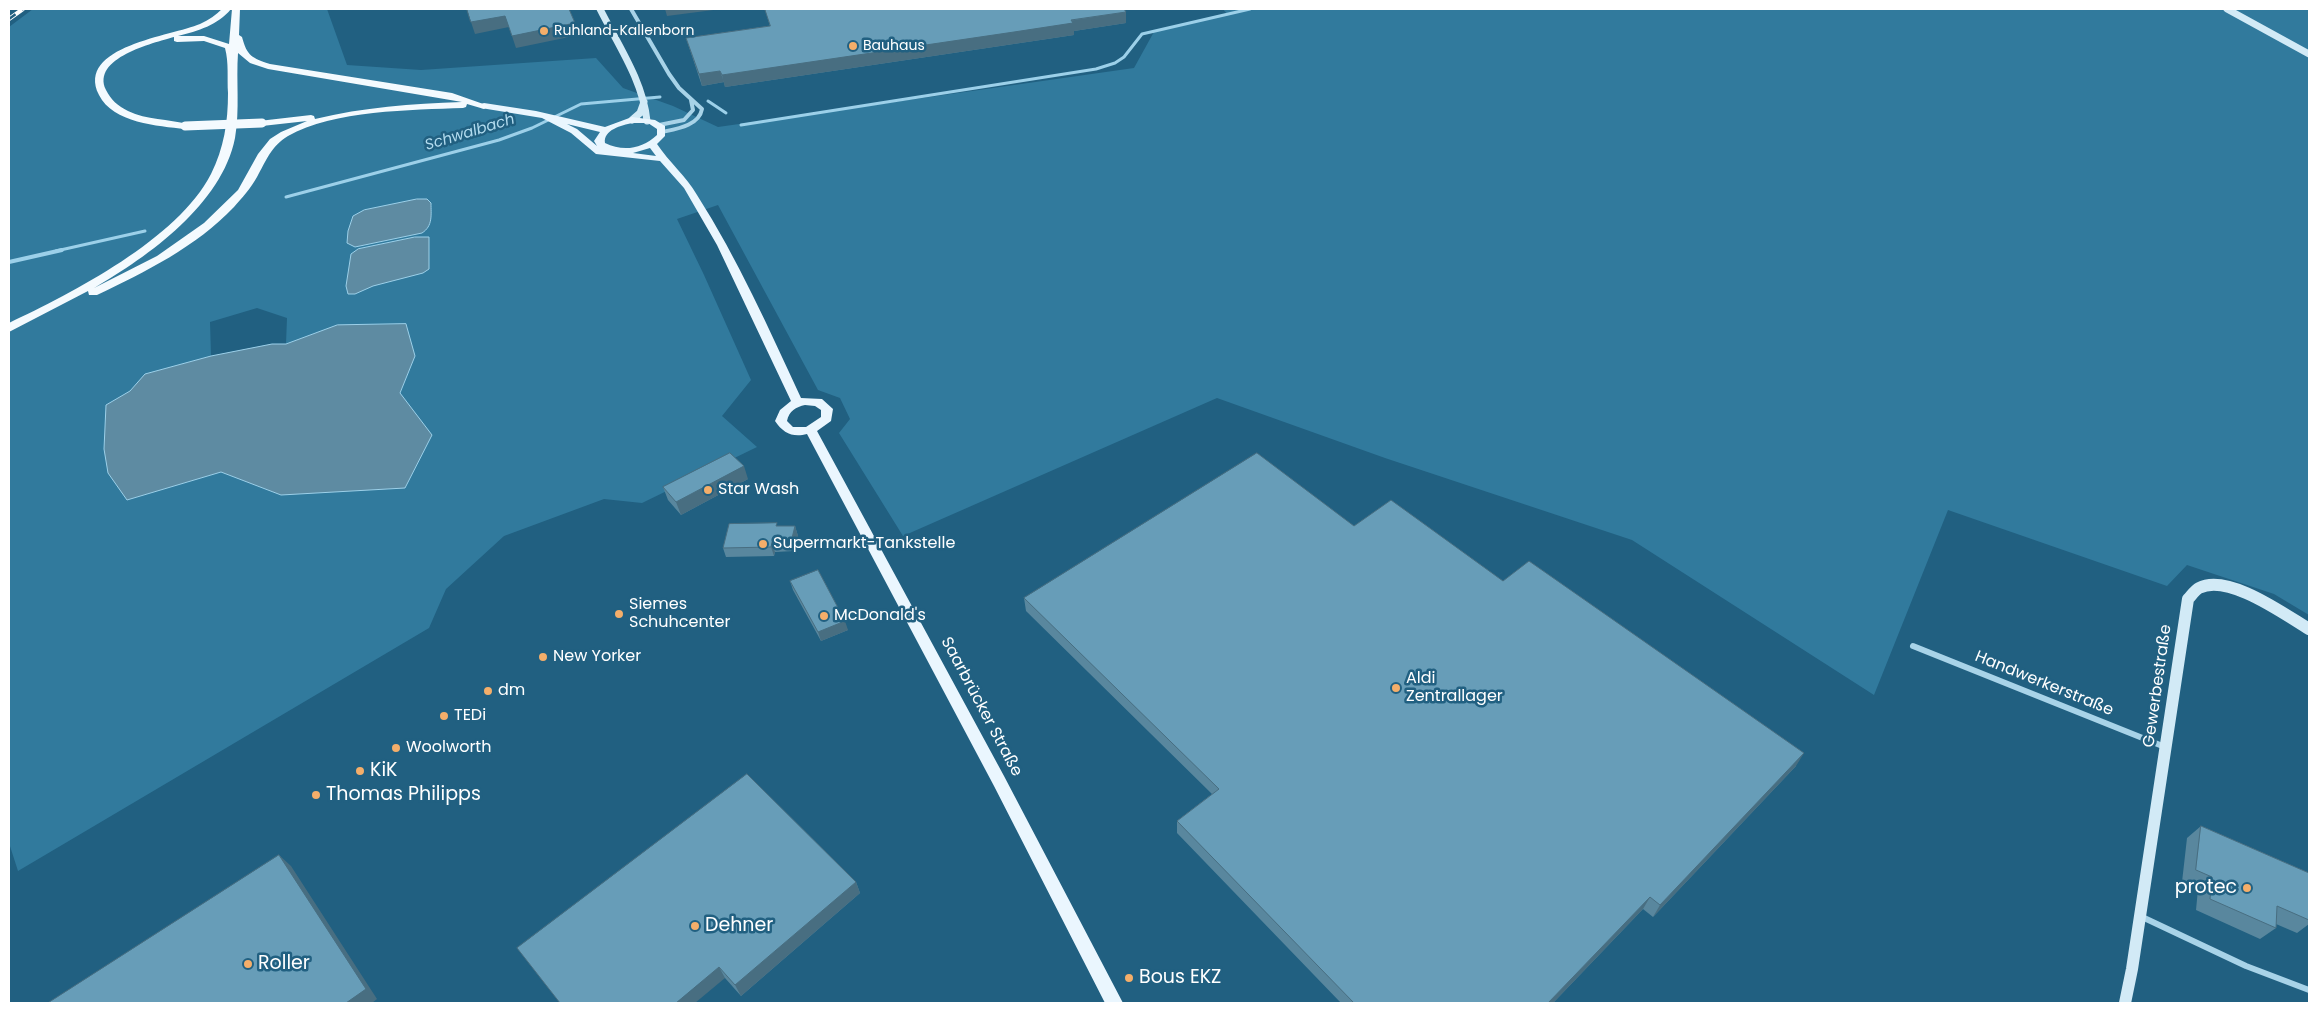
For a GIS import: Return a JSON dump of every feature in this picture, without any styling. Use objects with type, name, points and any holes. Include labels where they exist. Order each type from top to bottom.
[{"type":"highway","points":[[227,9],[224,14],[196,28],[142,45],[113,58],[102,68],[98,77],[102,95],[123,112],[142,119],[186,126],[262,123],[432,105],[484,106]]},
{"type":"highway","points":[[9,328],[89,286],[132,259],[174,224],[203,194],[218,171],[228,146],[232,118],[236,9]]},
{"type":"highway","points":[[235,24],[242,53],[253,61],[268,66],[452,96],[484,106]]},
{"type":"highway","points":[[142,45],[183,38],[202,38],[217,41],[229,47],[233,63]]},
{"type":"highway","points":[[26,320],[94,293],[132,274],[161,258],[204,228],[236,199],[252,177],[266,149],[282,136],[304,125],[365,112]]},
{"type":"main road","points":[[600,9],[640,92],[647,120]]},
{"type":"main road","points":[[2227,9],[2309,54]]},
{"type":"main road","points":[[632,120],[640,113],[644,102]]},
{"type":"main road","points":[[484,106],[540,115],[561,122],[605,130]]},
{"type":"main road","points":[[647,120],[660,128],[652,144],[636,150],[615,151],[607,149],[599,141],[605,130],[621,122],[647,120]]},
{"type":"main road","points":[[561,122],[583,137],[599,152],[661,160]]},
{"type":"main road","points":[[652,144],[661,160],[683,180],[708,221],[752,305],[797,402]]},
{"type":"main road","points":[[636,150],[661,160]]},
{"type":"main road","points":[[797,402],[818,402],[827,409],[827,418],[818,427],[811,430],[791,430],[782,424],[781,420],[783,412],[797,402]]},
{"type":"main road","name":"Saarbrücker Straße","points":[[811,430],[999,781],[1114,1003]]},
{"type":"main road","name":"Gewerbestraße","points":[[2125,1003],[2181,642],[2188,599],[2191,592],[2202,586],[2224,585],[2249,594],[2309,629]]},
{"type":"street","points":[[631,9],[669,74],[691,100],[702,109],[700,116],[687,124],[660,128]]},
{"type":"street","points":[[660,128],[679,122],[689,116],[694,106],[691,100]]},
{"type":"street","name":"Handwerkerstraße","points":[[1913,646],[2166,747]]},
{"type":"street","points":[[2140,916],[2246,966],[2309,990]]},
{"type":"shaded area","points":[[33,9],[327,9],[347,65],[421,70],[596,58],[623,88],[673,106],[718,127],[1134,68],[1155,30],[1227,14],[1223,9],[2309,9],[2309,615],[2274,594],[2187,565],[2167,586],[1948,510],[1874,695],[1632,540],[1385,458],[1217,398],[903,536],[839,433],[850,419],[840,398],[818,390],[718,205],[677,219],[751,380],[722,416],[757,447],[642,503],[604,499],[504,536],[446,589],[429,628],[18,871],[9,843],[9,27]],"holes":[[[257,308],[287,318],[286,344],[337,325],[415,356],[400,393],[281,495],[221,472],[127,500],[104,449],[106,405],[130,391],[146,374],[211,356],[210,322]]]},
{"type":"shaded area","points":[[417,199],[427,199],[431,203],[430,224],[422,233],[355,247],[347,243],[348,231],[353,216],[364,210]]},
{"type":"shaded area","points":[[415,237],[429,237],[429,269],[423,273],[373,286],[355,294],[348,294],[346,286],[351,254],[358,249]]},
{"type":"shaded area","points":[[406,324],[415,356],[400,393],[432,435],[405,488],[281,495],[221,472],[127,500],[108,473],[104,449],[106,405],[130,391],[145,374],[211,356],[272,344],[286,344],[337,325]]},
{"type":"building","points":[[467,9],[569,9],[575,23],[512,36],[505,16],[471,22]]},
{"type":"building","name":"Bauhaus","points":[[765,9],[1124,9],[1126,12],[1071,20],[1073,23],[722,75],[720,71],[699,74],[686,38],[770,26]]},
{"type":"building","points":[[730,453],[744,466],[676,502],[663,487]]},
{"type":"building","name":"Aldi Zentrallager","points":[[1257,453],[1354,526],[1391,500],[1503,581],[1529,561],[1804,753],[1660,905],[1650,897],[1548,1003],[1354,1003],[1177,821],[1219,789],[1024,598]]},
{"type":"building","points":[[777,523],[776,526],[795,526],[791,542],[772,542],[771,547],[723,548],[729,524]]},
{"type":"building","name":"McDonald's","points":[[818,570],[845,621],[818,632],[790,581]]},
{"type":"building","name":"Dehner","points":[[747,774],[856,882],[735,985],[719,967],[676,1003],[560,1003],[517,948]]},
{"type":"building","name":"protec","points":[[2201,826],[2309,873],[2309,920],[2277,906],[2276,928],[2210,899],[2212,877],[2196,870]]},
{"type":"building","name":"Roller","points":[[279,855],[366,989],[346,1003],[48,1003]]},
{"type":"waterway","points":[[741,125],[1096,69],[1115,63],[1124,57],[1142,34],[1250,9]]},
{"type":"waterway","name":"Schwalbach","points":[[286,197],[499,140],[532,128],[581,104],[660,97]]},
{"type":"waterway","points":[[708,101],[726,113]]},
{"type":"waterway","name":"Schwalbach","points":[[56,251],[145,231]]},
{"type":"waterway","name":"Schwalbach","points":[[9,262],[62,250]]},
{"type":"railway","points":[[9,19],[23,9]]},
{"type":"place","name":"Ruhland-Kallenborn","points":[[544,31]]},
{"type":"place","name":"Bauhaus","points":[[853,46]]},
{"type":"place","name":"Star Wash","points":[[708,490]]},
{"type":"place","name":"Supermarkt-Tankstelle","points":[[763,544]]},
{"type":"place","name":"Siemes Schuhcenter","points":[[619,614]]},
{"type":"place","name":"McDonald's","points":[[824,616]]},
{"type":"place","name":"New Yorker","points":[[543,657]]},
{"type":"place","name":"Aldi Zentrallager","points":[[1396,688]]},
{"type":"place","name":"dm","points":[[488,691]]},
{"type":"place","name":"TEDi","points":[[444,716]]},
{"type":"place","name":"Woolworth","points":[[396,748]]},
{"type":"place","name":"KiK","points":[[360,771]]},
{"type":"place","name":"Thomas Philipps","points":[[316,795]]},
{"type":"place","name":"protec","points":[[2247,888]]},
{"type":"place","name":"Dehner","points":[[695,926]]},
{"type":"place","name":"Roller","points":[[248,964]]},
{"type":"place","name":"Bous EKZ","points":[[1129,978]]}]
